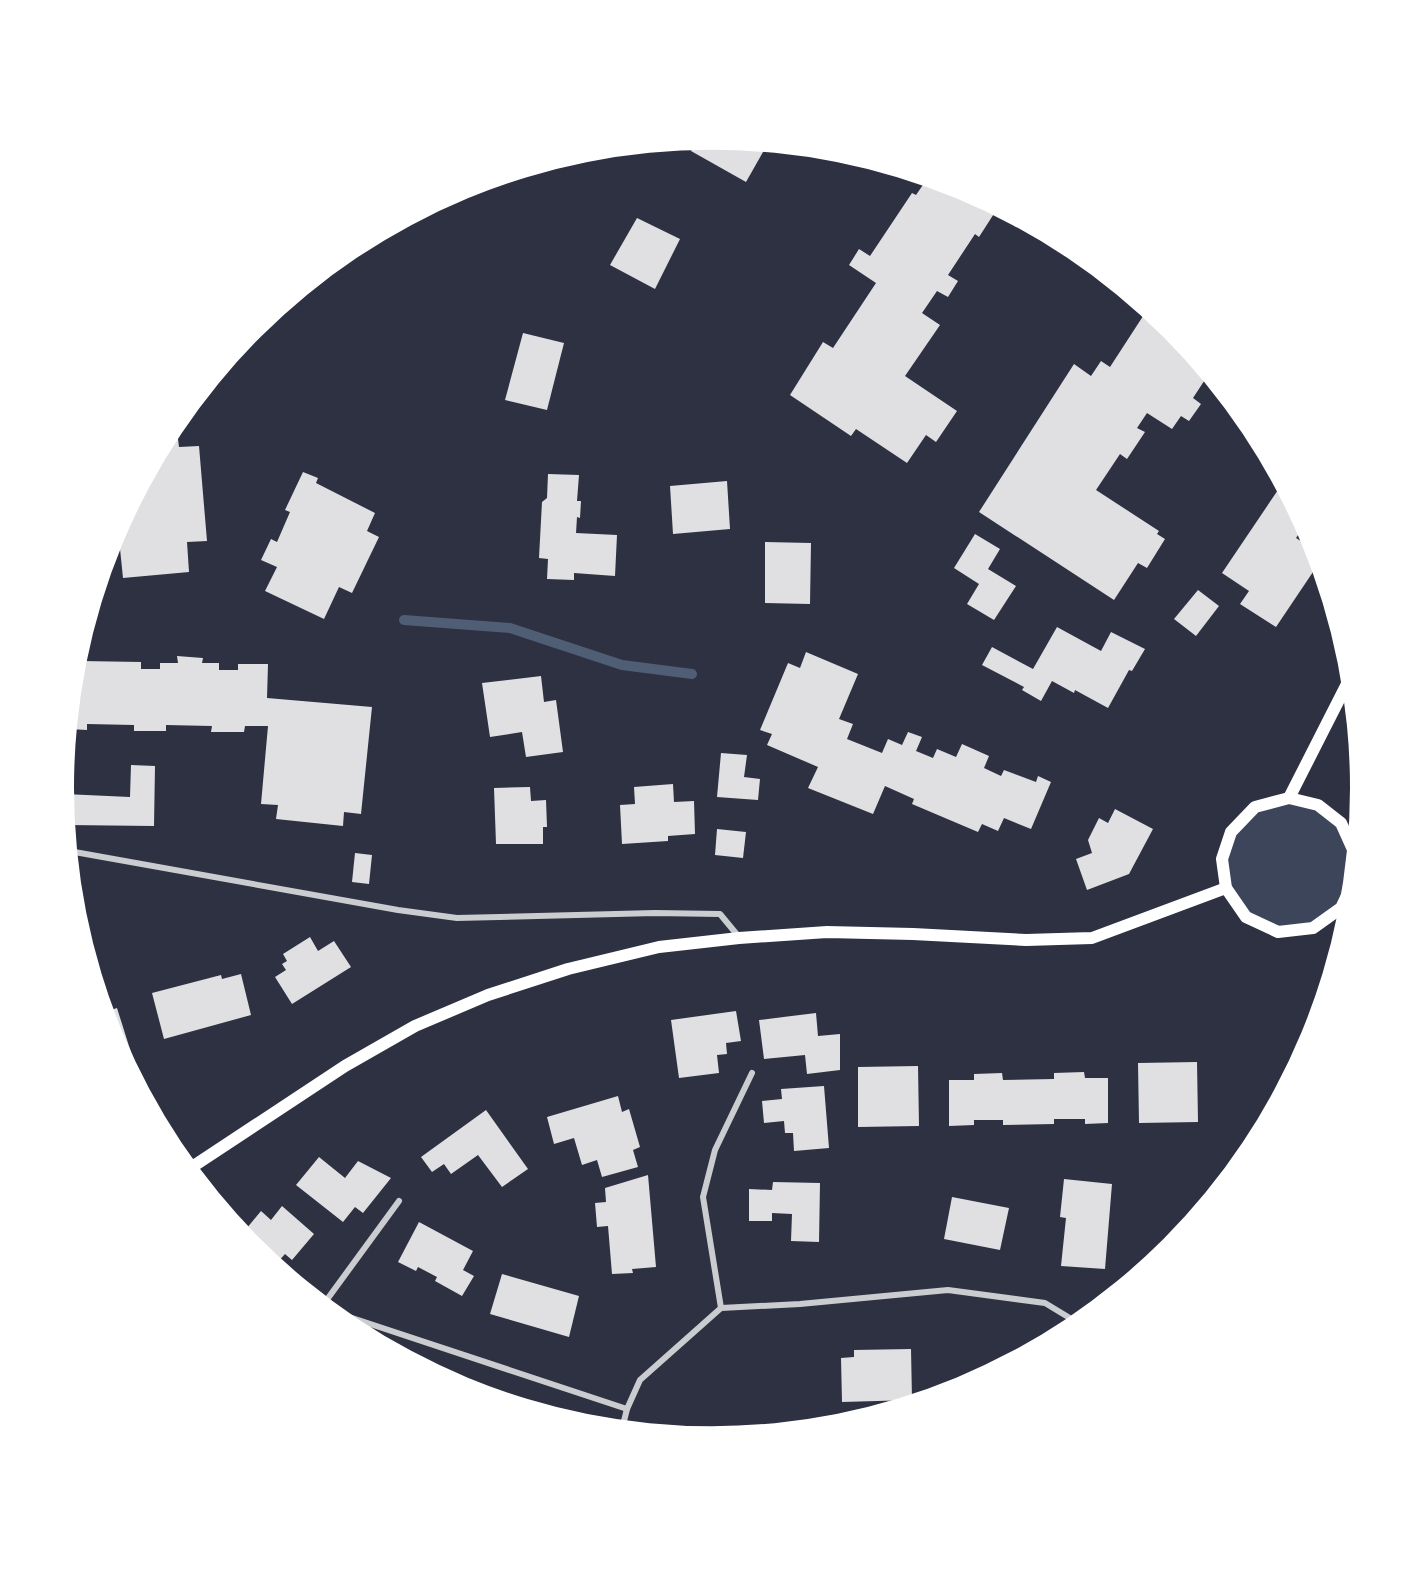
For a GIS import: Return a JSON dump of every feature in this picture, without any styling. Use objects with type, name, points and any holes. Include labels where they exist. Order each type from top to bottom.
[{"type":"main road","points":[[1289,798],[1343,692]]},
{"type":"main road","points":[[1338,912],[1313,928],[1278,932],[1246,917],[1226,888],[1222,859],[1231,831],[1255,807],[1289,798],[1318,805],[1341,823],[1348,839]]},
{"type":"main road","points":[[196,1164],[345,1066],[415,1026],[488,995],[568,969],[660,947],[740,938],[827,932],[1026,940],[1092,938],[1226,888]]},
{"type":"street","points":[[77,852],[398,910],[457,918],[655,913],[720,914],[740,938]]},
{"type":"street","points":[[721,1308],[703,1197],[715,1150],[752,1072]]},
{"type":"street","points":[[328,1298],[399,1201]]},
{"type":"street","points":[[624,1421],[640,1380],[721,1308],[800,1304],[948,1290],[1045,1303],[1069,1318]]},
{"type":"street","points":[[359,1320],[627,1409]]},
{"type":"shaded area","points":[[1276,800],[1302,800],[1326,810],[1344,828],[1348,837],[1339,909],[1326,920],[1302,930],[1276,930],[1252,920],[1234,902],[1224,878],[1224,852],[1234,828],[1252,810]]},
{"type":"building","points":[[712,150],[763,152],[746,182],[691,151]]},
{"type":"building","points":[[922,186],[993,215],[979,237],[975,234],[948,275],[958,281],[948,297],[937,291],[922,313],[940,325],[905,376],[957,411],[936,442],[926,435],[907,463],[856,429],[851,436],[790,395],[823,342],[833,348],[876,283],[849,265],[859,249],[870,256],[912,193],[916,195]]},
{"type":"building","points":[[637,218],[680,239],[655,289],[610,265]]},
{"type":"building","points":[[1142,317],[1204,382],[1193,398],[1201,404],[1189,421],[1181,416],[1172,429],[1147,413],[1137,428],[1145,432],[1127,459],[1120,454],[1096,490],[1159,531],[1157,534],[1165,539],[1147,568],[1138,563],[1114,600],[979,512],[1074,364],[1091,376],[1101,361],[1110,367]]},
{"type":"building","points":[[523,333],[564,343],[547,410],[505,400]]},
{"type":"building","points":[[178,439],[179,447],[199,446],[207,541],[187,542],[189,572],[123,578],[120,549],[159,469]]},
{"type":"building","points":[[303,472],[318,478],[316,483],[375,513],[367,531],[379,537],[352,593],[339,587],[324,619],[265,591],[277,567],[261,560],[271,539],[277,542],[290,512],[285,510]]},
{"type":"building","points":[[548,474],[579,475],[577,501],[581,501],[576,533],[617,535],[615,576],[574,573],[574,580],[547,579],[548,559],[539,558],[542,502],[547,498]]},
{"type":"building","points":[[727,481],[730,529],[673,534],[670,486]]},
{"type":"building","points":[[1277,491],[1313,572],[1276,627],[1240,604],[1249,591],[1222,573]]},
{"type":"building","points":[[975,534],[1000,549],[988,569],[1016,586],[994,620],[967,604],[979,584],[954,568]]},
{"type":"building","points":[[765,542],[811,543],[810,604],[765,603]]},
{"type":"building","points":[[1198,590],[1219,606],[1196,636],[1174,619]]},
{"type":"building","points":[[1057,627],[1101,651],[1111,632],[1145,649],[1132,671],[1129,670],[1108,708],[1075,690],[1074,693],[1052,681],[1041,701],[1022,690],[1024,687],[982,665],[992,647],[1033,669]]},
{"type":"building","points":[[806,652],[858,674],[839,719],[853,724],[847,739],[882,753],[888,739],[902,745],[908,732],[922,737],[916,751],[933,758],[937,749],[956,757],[962,744],[989,756],[984,768],[1001,776],[1004,770],[1036,782],[1038,776],[1051,782],[1031,829],[1004,818],[998,831],[982,824],[978,832],[912,804],[914,799],[885,786],[873,814],[808,788],[818,767],[767,745],[772,734],[760,730],[788,663],[800,668]]},
{"type":"building","points":[[177,656],[203,658],[202,663],[219,663],[219,670],[238,670],[238,664],[268,664],[267,698],[372,707],[361,814],[344,812],[343,826],[276,819],[278,805],[261,804],[268,726],[245,726],[244,732],[211,732],[212,726],[166,725],[166,731],[134,731],[134,725],[87,724],[87,730],[77,729],[87,661],[141,662],[141,669],[160,669],[160,663],[178,663]]},
{"type":"building","points":[[541,676],[544,702],[556,700],[563,752],[526,757],[522,732],[490,737],[482,683]]},
{"type":"building","points":[[721,753],[747,755],[744,777],[760,779],[758,800],[717,797]]},
{"type":"building","points":[[131,765],[155,766],[154,826],[75,825],[74,794],[130,797]]},
{"type":"building","points":[[673,784],[674,802],[694,801],[695,834],[668,836],[668,841],[622,844],[620,805],[635,804],[634,787]]},
{"type":"building","points":[[530,787],[531,801],[546,800],[547,827],[543,827],[543,844],[496,844],[494,788]]},
{"type":"building","points":[[1115,809],[1153,829],[1129,874],[1087,890],[1076,859],[1092,853],[1088,840],[1099,818],[1108,823]]},
{"type":"building","points":[[717,829],[746,832],[743,858],[715,855]]},
{"type":"building","points":[[355,853],[372,855],[369,884],[352,882]]},
{"type":"building","points":[[310,937],[318,951],[334,941],[351,967],[292,1004],[275,977],[286,970],[282,964],[287,961],[283,954]]},
{"type":"building","points":[[241,974],[251,1015],[164,1039],[152,993],[221,975],[222,979]]},
{"type":"building","points":[[117,1008],[132,1055],[122,1033],[113,1009]]},
{"type":"building","points":[[736,1011],[741,1041],[726,1043],[727,1054],[717,1055],[719,1073],[679,1078],[671,1020]]},
{"type":"building","points":[[816,1013],[818,1036],[840,1034],[840,1070],[807,1074],[805,1055],[764,1059],[759,1020]]},
{"type":"building","points":[[1197,1062],[1198,1122],[1139,1123],[1138,1063]]},
{"type":"building","points":[[918,1066],[919,1126],[858,1127],[858,1067]]},
{"type":"building","points":[[1084,1072],[1085,1078],[1108,1078],[1108,1123],[1085,1124],[1085,1119],[1054,1119],[1054,1124],[1003,1125],[1003,1120],[974,1120],[974,1125],[949,1126],[949,1080],[974,1080],[974,1074],[1002,1073],[1003,1080],[1054,1079],[1054,1073]]},
{"type":"building","points":[[824,1086],[829,1148],[794,1151],[793,1133],[785,1133],[784,1121],[764,1123],[762,1101],[782,1099],[781,1089]]},
{"type":"building","points":[[618,1096],[622,1112],[629,1109],[640,1147],[633,1150],[638,1167],[602,1177],[597,1160],[582,1165],[574,1138],[554,1144],[547,1117]]},
{"type":"building","points":[[486,1110],[528,1169],[502,1187],[478,1155],[451,1174],[444,1164],[432,1172],[421,1157]]},
{"type":"building","points":[[319,1157],[345,1178],[358,1161],[391,1178],[363,1213],[355,1207],[343,1222],[296,1185]]},
{"type":"building","points":[[648,1175],[656,1267],[632,1269],[633,1273],[612,1274],[608,1226],[597,1227],[595,1203],[606,1202],[605,1188]]},
{"type":"building","points":[[1064,1179],[1112,1184],[1105,1269],[1061,1266],[1066,1218],[1060,1217]]},
{"type":"building","points":[[773,1182],[820,1183],[819,1242],[791,1241],[792,1214],[772,1213],[772,1221],[749,1221],[749,1189],[772,1190]]},
{"type":"building","points":[[952,1197],[1009,1208],[1000,1250],[944,1239]]},
{"type":"building","points":[[282,1206],[314,1234],[292,1260],[285,1254],[281,1259],[248,1226],[261,1211],[271,1220]]},
{"type":"building","points":[[419,1222],[473,1251],[463,1270],[474,1276],[462,1296],[435,1281],[437,1277],[418,1267],[416,1271],[398,1262]]},
{"type":"building","points":[[502,1274],[579,1296],[569,1337],[490,1314]]},
{"type":"building","points":[[911,1349],[912,1395],[892,1401],[842,1402],[841,1358],[854,1357],[854,1350]]},
{"type":"waterway","points":[[404,620],[510,628],[622,665],[692,674]]}]
